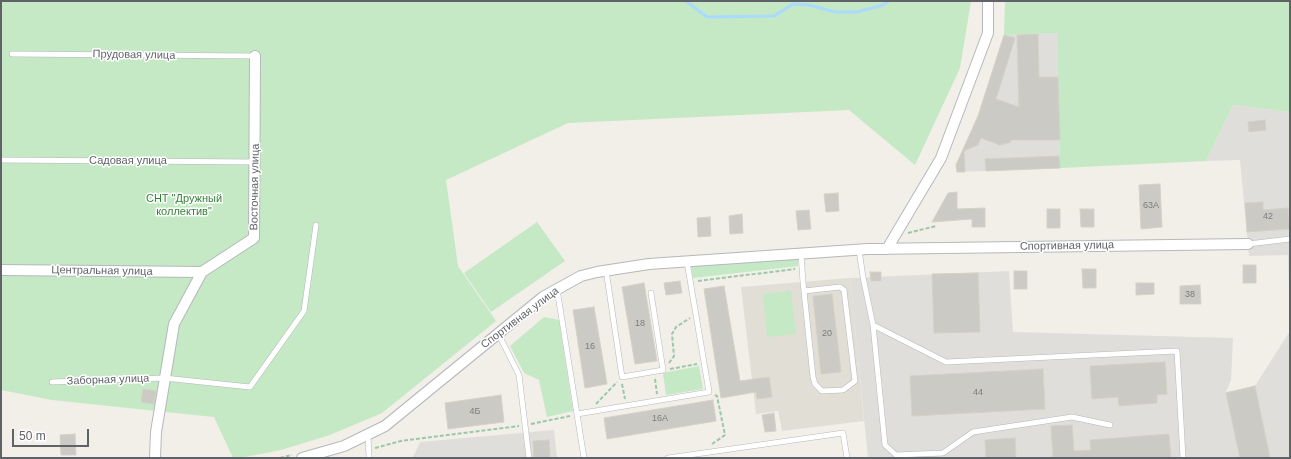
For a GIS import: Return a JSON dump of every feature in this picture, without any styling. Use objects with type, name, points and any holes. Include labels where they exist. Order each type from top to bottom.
[{"type":"street","points":[[886,248],[940,158],[988,33],[988,1]]},
{"type":"street","name":"Восточная улица","points":[[155,458],[156,432],[174,324],[202,272],[254,238],[255,56]]},
{"type":"street","name":"Спортивная улица","points":[[300,456],[344,446],[368,435],[399,415],[498,333],[557,289],[581,276],[606,270],[687,262],[886,248],[1248,244]]},
{"type":"street","name":"Центральная улица","points":[[1,270],[202,272]]},
{"type":"lane","name":"Прудовая улица","points":[[12,54],[255,56]]},
{"type":"lane","name":"Садовая улица","points":[[1,160],[255,162]]},
{"type":"lane","points":[[164,378],[250,387],[304,311],[316,225]]},
{"type":"lane","points":[[1248,244],[1290,239]]},
{"type":"lane","points":[[859,250],[873,325],[885,445],[896,455],[943,453],[973,432],[1064,418],[1072,417],[1110,425]]},
{"type":"lane","points":[[801,254],[804,291],[815,384],[822,391],[843,390],[855,381],[844,290],[840,287],[804,291]]},
{"type":"lane","points":[[577,414],[709,392],[687,262]]},
{"type":"lane","points":[[606,270],[622,377],[663,370],[650,293]]},
{"type":"lane","points":[[557,289],[584,458]]},
{"type":"lane","points":[[873,325],[946,362],[1177,351],[1183,458]]},
{"type":"lane","points":[[498,333],[519,375],[529,458]]},
{"type":"lane","name":"Заборная улица","points":[[52,382],[164,378]]},
{"type":"lane","points":[[668,458],[844,433],[847,458]]},
{"type":"lane","points":[[368,435],[369,458]]},
{"type":"path","points":[[893,238],[936,226]]},
{"type":"path","points":[[691,282],[802,268]]},
{"type":"path","points":[[663,370],[674,356],[672,334],[676,327],[696,314]]},
{"type":"path","points":[[663,370],[704,362]]},
{"type":"path","points":[[654,372],[658,400]]},
{"type":"path","points":[[622,377],[625,406]]},
{"type":"path","points":[[589,412],[622,377]]},
{"type":"path","points":[[699,454],[725,435],[717,396],[709,392]]},
{"type":"path","points":[[369,449],[401,441],[526,425],[577,414]]},
{"type":"path","points":[[280,458],[300,456]]},
{"type":"shaded area","points":[[1057,33],[1060,168],[957,172],[956,164],[978,116],[1004,35]]},
{"type":"shaded area","points":[[1233,105],[1290,112],[1290,331],[1288,255],[1249,256],[1240,160],[1206,161]]},
{"type":"shaded area","points":[[1009,271],[1013,332],[1233,338],[1231,380],[1226,392],[1255,386],[1290,331],[1290,458],[868,458],[850,278]]},
{"type":"shaded area","points":[[850,278],[864,421],[782,431],[778,411],[756,414],[741,287]]},
{"type":"shaded area","points":[[554,430],[557,458],[404,458],[413,457],[420,442]]},
{"type":"green space","name":"СНТ \"Дружный коллектив\"","points":[[1,1],[971,1],[960,68],[915,165],[849,110],[568,123],[446,180],[458,266],[496,321],[382,413],[330,435],[281,450],[233,458],[214,417],[52,400],[1,390]]},
{"type":"green space","points":[[1005,1],[1290,1],[1290,112],[1233,105],[1206,161],[1060,168],[1057,33],[1004,35]]},
{"type":"green space","points":[[537,222],[565,261],[491,312],[464,273]]},
{"type":"green space","points":[[798,257],[798,266],[693,278],[691,265]]},
{"type":"green space","points":[[791,291],[796,334],[767,337],[763,294]]},
{"type":"green space","points":[[544,317],[559,320],[573,411],[547,417],[539,380],[524,373],[510,346]]},
{"type":"green space","points":[[699,366],[703,389],[666,395],[663,373]]},
{"type":"building","points":[[1038,34],[1039,77],[1058,77],[1060,140],[1011,140],[1011,142],[1000,145],[981,138],[978,145],[964,151],[965,172],[957,172],[956,165],[978,116],[1004,35],[1015,38],[996,99],[1019,107],[1017,35]]},
{"type":"building","points":[[1265,120],[1266,130],[1249,132],[1248,122]]},
{"type":"building","points":[[1059,156],[1060,168],[986,171],[985,159]]},
{"type":"building","points":[[1160,184],[1162,227],[1141,229],[1139,185]]},
{"type":"building","points":[[957,192],[957,209],[985,208],[985,227],[972,227],[972,219],[932,222],[948,193]]},
{"type":"building","points":[[838,193],[839,211],[826,212],[824,194]]},
{"type":"building","points":[[1263,202],[1263,210],[1288,208],[1290,229],[1247,232],[1245,203]]},
{"type":"building","points":[[1047,209],[1060,209],[1060,228],[1047,228]]},
{"type":"building","points":[[1080,209],[1094,209],[1094,227],[1081,227]]},
{"type":"building","points":[[809,210],[811,229],[798,230],[796,211]]},
{"type":"building","points":[[742,214],[743,233],[730,234],[729,216]]},
{"type":"building","points":[[710,217],[711,236],[698,237],[697,218]]},
{"type":"building","points":[[1243,265],[1256,265],[1256,283],[1243,283]]},
{"type":"building","points":[[1082,269],[1096,269],[1096,288],[1083,288]]},
{"type":"building","points":[[1014,271],[1027,271],[1027,289],[1014,289]]},
{"type":"building","points":[[870,272],[881,272],[881,281],[871,281]]},
{"type":"building","points":[[978,273],[980,332],[934,333],[932,274]]},
{"type":"building","points":[[680,281],[682,293],[666,295],[664,283]]},
{"type":"building","points":[[644,283],[657,361],[635,364],[622,287]]},
{"type":"building","points":[[1136,283],[1154,283],[1154,294],[1136,295]]},
{"type":"building","points":[[1200,285],[1201,304],[1180,304],[1180,286]]},
{"type":"building","points":[[724,286],[740,381],[769,377],[772,397],[757,399],[756,392],[721,398],[704,289]]},
{"type":"building","points":[[832,294],[841,372],[821,374],[813,296]]},
{"type":"building","points":[[594,307],[607,384],[585,388],[573,310]]},
{"type":"building","points":[[1165,362],[1167,394],[1157,395],[1157,403],[1119,406],[1118,397],[1092,399],[1090,366]]},
{"type":"building","points":[[1043,369],[1045,409],[912,416],[910,376]]},
{"type":"building","points":[[1255,386],[1270,458],[1240,458],[1226,393]]},
{"type":"building","points":[[143,389],[156,391],[154,404],[141,402]]},
{"type":"building","points":[[501,395],[504,422],[448,429],[445,403]]},
{"type":"building","points":[[713,400],[716,421],[607,439],[604,418]]},
{"type":"building","points":[[774,413],[776,431],[765,432],[762,415]]},
{"type":"building","points":[[1072,425],[1074,451],[1091,450],[1090,440],[1169,434],[1171,458],[1053,458],[1051,426]]},
{"type":"building","points":[[75,434],[76,455],[61,455],[60,435]]},
{"type":"building","points":[[1015,438],[1016,458],[986,458],[985,440]]},
{"type":"building","points":[[549,440],[550,458],[534,458],[533,441]]},
{"type":"waterway","points":[[686,1],[707,17],[774,16],[793,4],[809,5],[835,12],[857,12],[883,5],[889,1]]}]
